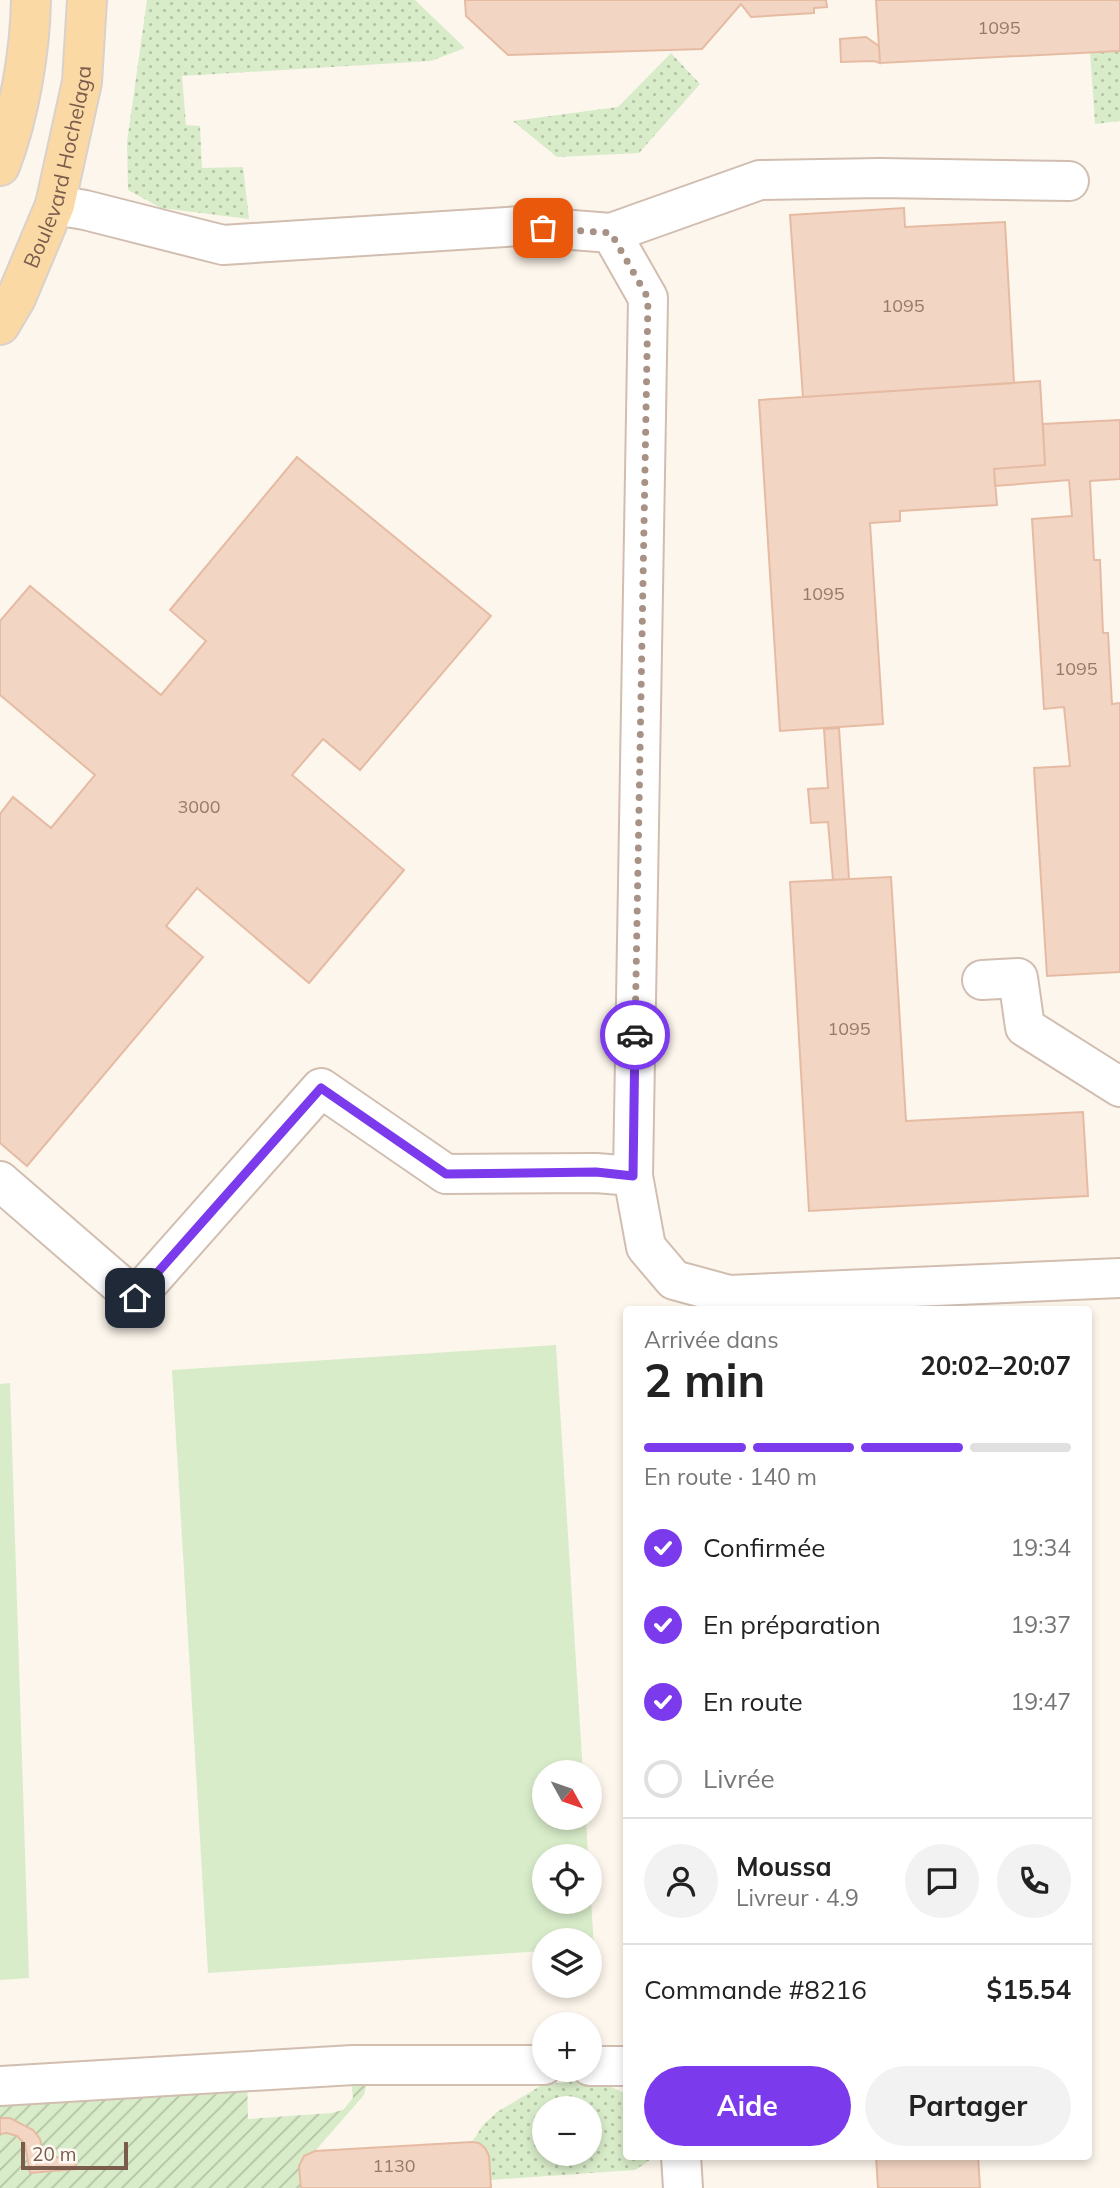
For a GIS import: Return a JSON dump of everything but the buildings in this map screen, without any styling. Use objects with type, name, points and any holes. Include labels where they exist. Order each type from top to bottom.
[{"type":"main road","points":[[0,166],[11,83],[30,35],[31,0]]},
{"type":"main road","name":"Boulevard Hochelaga","points":[[0,325],[16,298],[55,205],[82,82],[87,0]]},
{"type":"street","points":[[55,205],[223,245],[521,226],[611,233],[760,180],[880,178],[1069,181]]},
{"type":"street","points":[[611,233],[648,298],[633,1176],[646,1247],[674,1280],[729,1295],[1120,1278]]},
{"type":"street","points":[[982,980],[1018,978],[1025,1027],[1120,1087]]},
{"type":"street","points":[[0,1181],[135,1298],[321,1088],[446,1174],[596,1172],[633,1176]]},
{"type":"street","points":[[0,2086],[354,2065],[532,2065]]},
{"type":"street","points":[[602,2066],[623,2066]]},
{"type":"street","points":[[681,2160],[683,2188]]},
{"type":"green space","points":[[147,0],[415,0],[465,48],[431,61],[182,76],[186,125],[200,126],[202,168],[243,167],[249,219],[161,208],[128,190],[127,142]]},
{"type":"green space","points":[[1090,51],[1120,51],[1120,121],[1095,124]]},
{"type":"green space","points":[[671,53],[700,84],[639,153],[557,157],[513,121],[618,107]]},
{"type":"green space","points":[[556,1345],[582,1760],[532,1760],[532,1830],[587,1830],[587,1844],[532,1844],[532,1914],[592,1914],[593,1928],[532,1928],[532,1952],[208,1973],[172,1370]]},
{"type":"green space","points":[[10,1383],[29,1978],[0,1980],[0,1384]]},
{"type":"green space","points":[[247,2071],[248,2119],[343,2110],[353,2098],[350,2072],[367,2083],[364,2095],[302,2162],[301,2188],[0,2188],[0,2094]]},
{"type":"green space","points":[[568,2082],[603,2083],[623,2093],[623,2160],[650,2160],[635,2170],[490,2180],[489,2156],[483,2147],[472,2142],[483,2125],[497,2112],[542,2085]]},
{"type":"way so far","points":[[543,228],[611,233],[648,298],[635,1035]]},
{"type":"route","points":[[135,1298],[321,1088],[446,1174],[596,1172],[633,1176],[635,1035]]}]
